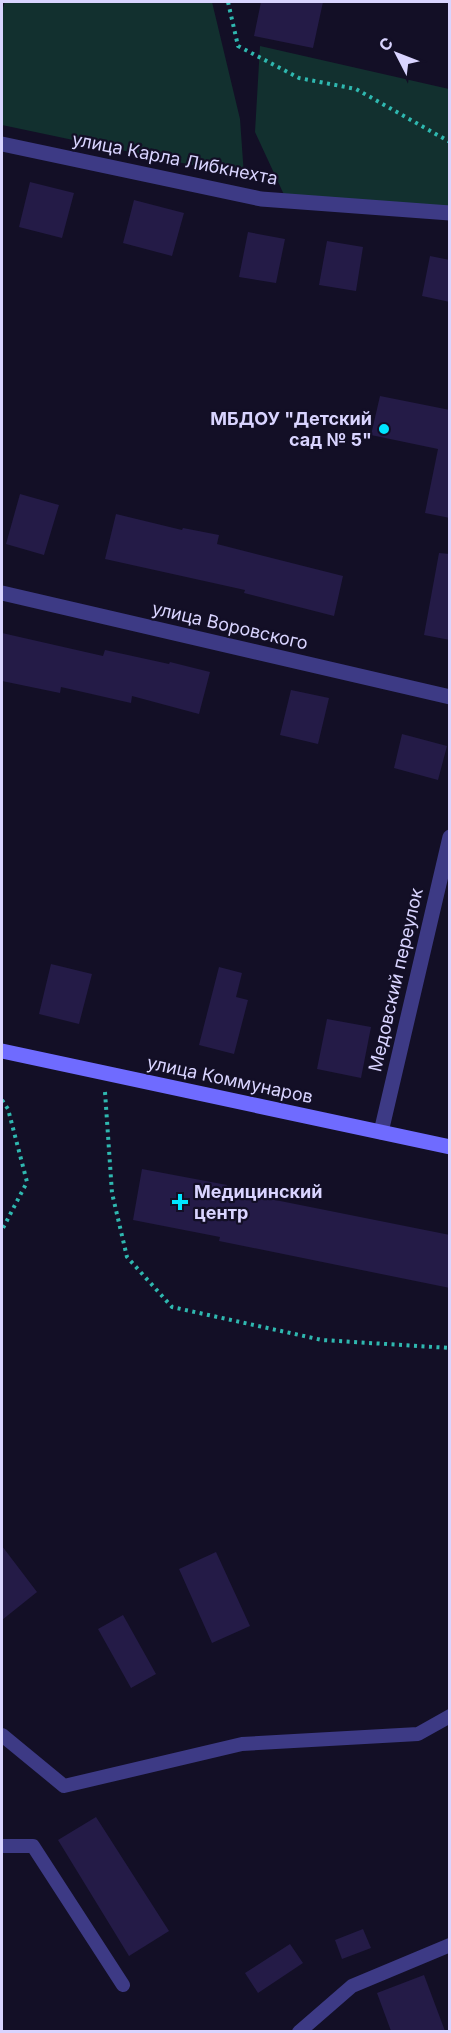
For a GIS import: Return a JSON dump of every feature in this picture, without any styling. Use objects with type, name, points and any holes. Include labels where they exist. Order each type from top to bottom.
[{"type":"street","name":"улица Карла Либкнехта","points":[[2,144],[261,199],[450,213]]},
{"type":"street","name":"улица Воровского","points":[[2,593],[450,697]]},
{"type":"street","name":"Медовский переулок","points":[[381,1132],[450,837]]},
{"type":"street","name":"улица Коммунаров","points":[[2,1051],[450,1147]]},
{"type":"lane","points":[[2,1736],[64,1785],[242,1744],[418,1734],[450,1716]]},
{"type":"lane","points":[[2,1846],[33,1846],[123,1985]]},
{"type":"lane","points":[[299,2031],[352,1986],[450,1945]]},
{"type":"path","points":[[228,2],[238,45],[299,78],[356,88],[450,142]]},
{"type":"path","points":[[103,1073],[112,1193],[127,1257],[172,1307],[322,1340],[450,1348]]},
{"type":"path","points":[[2,1100],[8,1109],[27,1182],[2,1230]]},
{"type":"green space","points":[[5,2],[212,2],[240,119],[244,176],[2,125],[2,11]]},
{"type":"green space","points":[[260,46],[449,89],[449,208],[286,199],[255,132]]},
{"type":"building","points":[[261,2],[323,2],[313,48],[254,36]]},
{"type":"building","points":[[30,182],[74,193],[62,238],[19,227]]},
{"type":"building","points":[[134,200],[184,213],[172,256],[123,243]]},
{"type":"building","points":[[248,232],[285,239],[276,283],[239,277]]},
{"type":"building","points":[[327,241],[363,247],[356,291],[319,285]]},
{"type":"building","points":[[430,256],[450,260],[450,302],[422,296]]},
{"type":"building","points":[[380,396],[450,410],[450,518],[425,513],[438,449],[371,435]]},
{"type":"building","points":[[20,494],[59,505],[44,555],[6,544]]},
{"type":"building","points":[[116,514],[182,530],[183,528],[219,535],[217,544],[343,576],[334,616],[244,593],[245,590],[105,559]]},
{"type":"building","points":[[439,553],[450,554],[450,640],[424,635]]},
{"type":"building","points":[[2,633],[103,656],[105,650],[210,672],[199,714],[132,696],[131,703],[61,687],[60,693],[2,681]]},
{"type":"building","points":[[291,690],[329,698],[318,744],[280,735]]},
{"type":"building","points":[[402,734],[447,746],[438,780],[394,768]]},
{"type":"building","points":[[51,964],[92,974],[79,1024],[39,1014]]},
{"type":"building","points":[[219,967],[242,973],[236,997],[248,1000],[234,1054],[199,1045]]},
{"type":"building","points":[[327,1019],[371,1027],[361,1078],[317,1069]]},
{"type":"building","points":[[142,1169],[227,1185],[226,1190],[450,1235],[450,1288],[219,1241],[220,1237],[133,1220]]},
{"type":"building","points":[[2,1546],[37,1592],[2,1620]]},
{"type":"building","points":[[216,1552],[250,1626],[212,1643],[179,1569]]},
{"type":"building","points":[[123,1615],[156,1674],[131,1688],[98,1629]]},
{"type":"building","points":[[96,1817],[169,1931],[129,1956],[58,1840]]},
{"type":"building","points":[[363,1929],[371,1948],[342,1959],[335,1940]]},
{"type":"building","points":[[290,1944],[303,1963],[258,1993],[245,1973]]},
{"type":"building","points":[[424,1975],[445,2031],[391,2031],[377,1993]]},
{"type":"place","name":"МБДОУ \"Детский сад № 5\"","points":[[384,429]]},
{"type":"place","name":"Медицинский центр","points":[[180,1202]]}]
